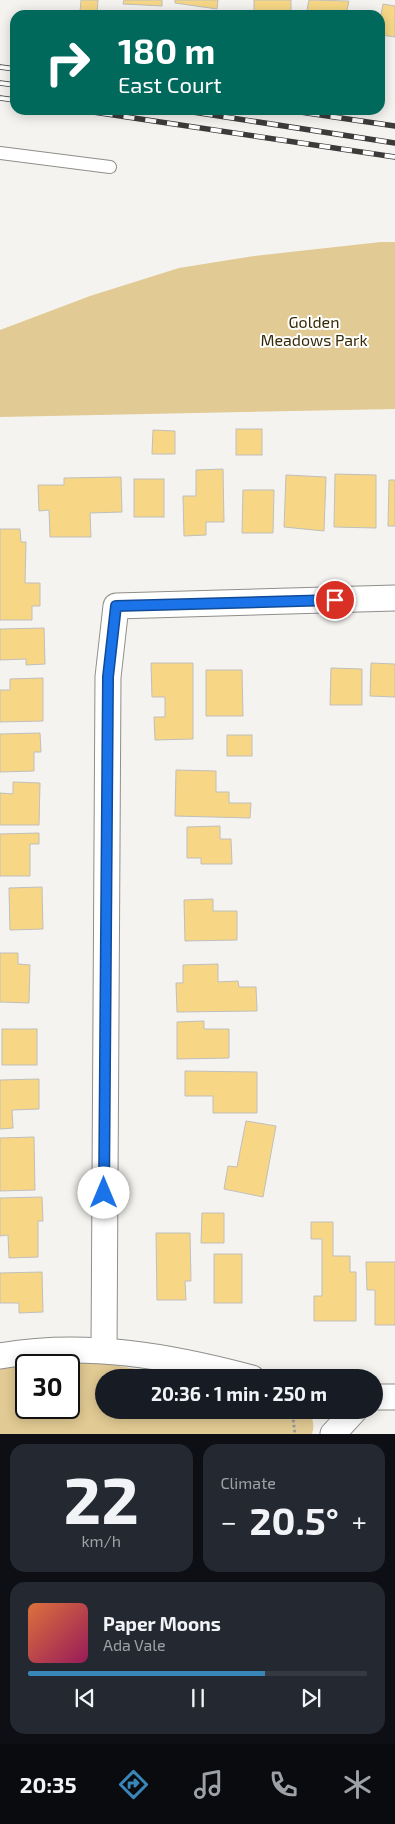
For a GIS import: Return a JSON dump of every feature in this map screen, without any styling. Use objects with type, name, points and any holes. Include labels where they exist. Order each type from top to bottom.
[{"type":"street","points":[[104,1350],[108,677],[116,606],[395,598]]},
{"type":"street","points":[[0,1356],[47,1350],[104,1350],[186,1362],[215,1369]]},
{"type":"street","points":[[333,1434],[347,1419]]},
{"type":"lane","points":[[0,153],[110,167]]},
{"type":"path","points":[[293,1419],[294,1434]]},
{"type":"green space","name":"Golden Meadows Park","points":[[395,242],[395,409],[0,417],[0,330],[90,296],[179,268],[254,256]]},
{"type":"green space","points":[[80,1362],[96,1362],[136,1369],[95,1369],[95,1419],[312,1419],[313,1424],[312,1434],[0,1434],[0,1368],[15,1365],[15,1419],[80,1419]]},
{"type":"building","points":[[81,0],[98,0],[97,10],[80,10]]},
{"type":"building","points":[[124,0],[162,0],[162,6],[123,4]]},
{"type":"building","points":[[175,0],[218,0],[217,9],[175,3]]},
{"type":"building","points":[[254,0],[291,0],[291,10],[254,10]]},
{"type":"building","points":[[309,0],[349,1],[347,10],[307,10]]},
{"type":"building","points":[[383,4],[395,6],[395,37],[385,36],[385,10],[382,10]]},
{"type":"building","points":[[236,429],[262,429],[262,455],[236,455]]},
{"type":"building","points":[[153,430],[175,431],[175,454],[152,454]]},
{"type":"building","points":[[223,469],[224,522],[206,522],[206,535],[184,536],[183,496],[196,496],[196,470]]},
{"type":"building","points":[[335,474],[376,475],[376,528],[334,527]]},
{"type":"building","points":[[286,475],[326,477],[324,531],[284,527]]},
{"type":"building","points":[[121,477],[122,512],[90,513],[91,537],[50,537],[49,510],[39,511],[38,485],[64,485],[64,478]]},
{"type":"building","points":[[134,479],[164,479],[164,517],[134,517]]},
{"type":"building","points":[[389,480],[395,480],[395,526],[388,526]]},
{"type":"building","points":[[243,490],[274,490],[273,533],[242,533]]},
{"type":"building","points":[[0,529],[20,529],[21,542],[26,542],[25,583],[40,583],[40,606],[32,606],[32,620],[0,620]]},
{"type":"building","points":[[44,628],[45,664],[26,665],[26,659],[0,660],[0,629]]},
{"type":"building","points":[[151,663],[193,663],[193,739],[155,740],[154,717],[165,717],[165,697],[152,697]]},
{"type":"building","points":[[371,663],[395,664],[395,697],[370,696]]},
{"type":"building","points":[[331,668],[362,669],[362,705],[330,705]]},
{"type":"building","points":[[206,670],[242,670],[243,716],[206,716]]},
{"type":"building","points":[[43,678],[43,721],[0,722],[0,690],[10,690],[10,679]]},
{"type":"building","points":[[40,733],[41,752],[34,752],[34,771],[0,772],[0,734]]},
{"type":"building","points":[[227,735],[252,735],[252,756],[227,756]]},
{"type":"building","points":[[176,770],[216,771],[216,792],[229,792],[229,803],[251,803],[250,818],[175,816]]},
{"type":"building","points":[[13,782],[40,783],[39,825],[0,825],[0,793],[13,794]]},
{"type":"building","points":[[220,826],[220,839],[231,839],[232,864],[201,864],[201,858],[187,858],[187,827]]},
{"type":"building","points":[[39,833],[39,844],[30,844],[30,876],[0,876],[0,834]]},
{"type":"building","points":[[42,887],[43,929],[10,930],[9,888]]},
{"type":"building","points":[[213,899],[213,911],[237,911],[237,940],[185,941],[184,900]]},
{"type":"building","points":[[0,953],[18,953],[18,964],[30,965],[29,1003],[0,1002]]},
{"type":"building","points":[[218,964],[218,982],[238,981],[239,987],[256,987],[257,1011],[177,1012],[176,983],[183,983],[183,965]]},
{"type":"building","points":[[204,1021],[204,1029],[229,1029],[229,1058],[177,1059],[177,1022]]},
{"type":"building","points":[[2,1029],[37,1029],[37,1065],[2,1065]]},
{"type":"building","points":[[185,1071],[257,1072],[257,1113],[213,1113],[213,1096],[185,1096]]},
{"type":"building","points":[[39,1079],[39,1109],[12,1110],[13,1128],[0,1129],[0,1080]]},
{"type":"building","points":[[246,1121],[276,1126],[263,1197],[224,1189],[228,1166],[237,1167]]},
{"type":"building","points":[[34,1137],[35,1190],[0,1191],[0,1138]]},
{"type":"building","points":[[42,1197],[43,1221],[38,1221],[38,1257],[9,1258],[8,1235],[0,1236],[0,1198]]},
{"type":"building","points":[[202,1213],[224,1213],[224,1243],[201,1243]]},
{"type":"building","points":[[311,1222],[333,1222],[333,1256],[350,1256],[350,1272],[356,1272],[356,1321],[314,1321],[314,1296],[322,1296],[322,1239],[311,1239]]},
{"type":"building","points":[[156,1233],[190,1233],[191,1281],[185,1281],[186,1300],[157,1300]]},
{"type":"building","points":[[214,1254],[242,1254],[242,1303],[214,1303]]},
{"type":"building","points":[[366,1262],[395,1262],[395,1325],[375,1325],[375,1290],[367,1290]]},
{"type":"building","points":[[42,1272],[43,1312],[19,1313],[19,1303],[0,1303],[0,1273]]},
{"type":"railway","points":[[0,67],[10,68]]},
{"type":"railway","points":[[0,83],[10,84]]},
{"type":"railway","points":[[0,98],[10,99]]},
{"type":"railway","points":[[114,115],[395,157]]},
{"type":"railway","points":[[213,115],[395,143]]},
{"type":"railway","points":[[321,115],[395,126]]},
{"type":"route","points":[[104,1193],[108,677],[116,606],[335,600]]}]
